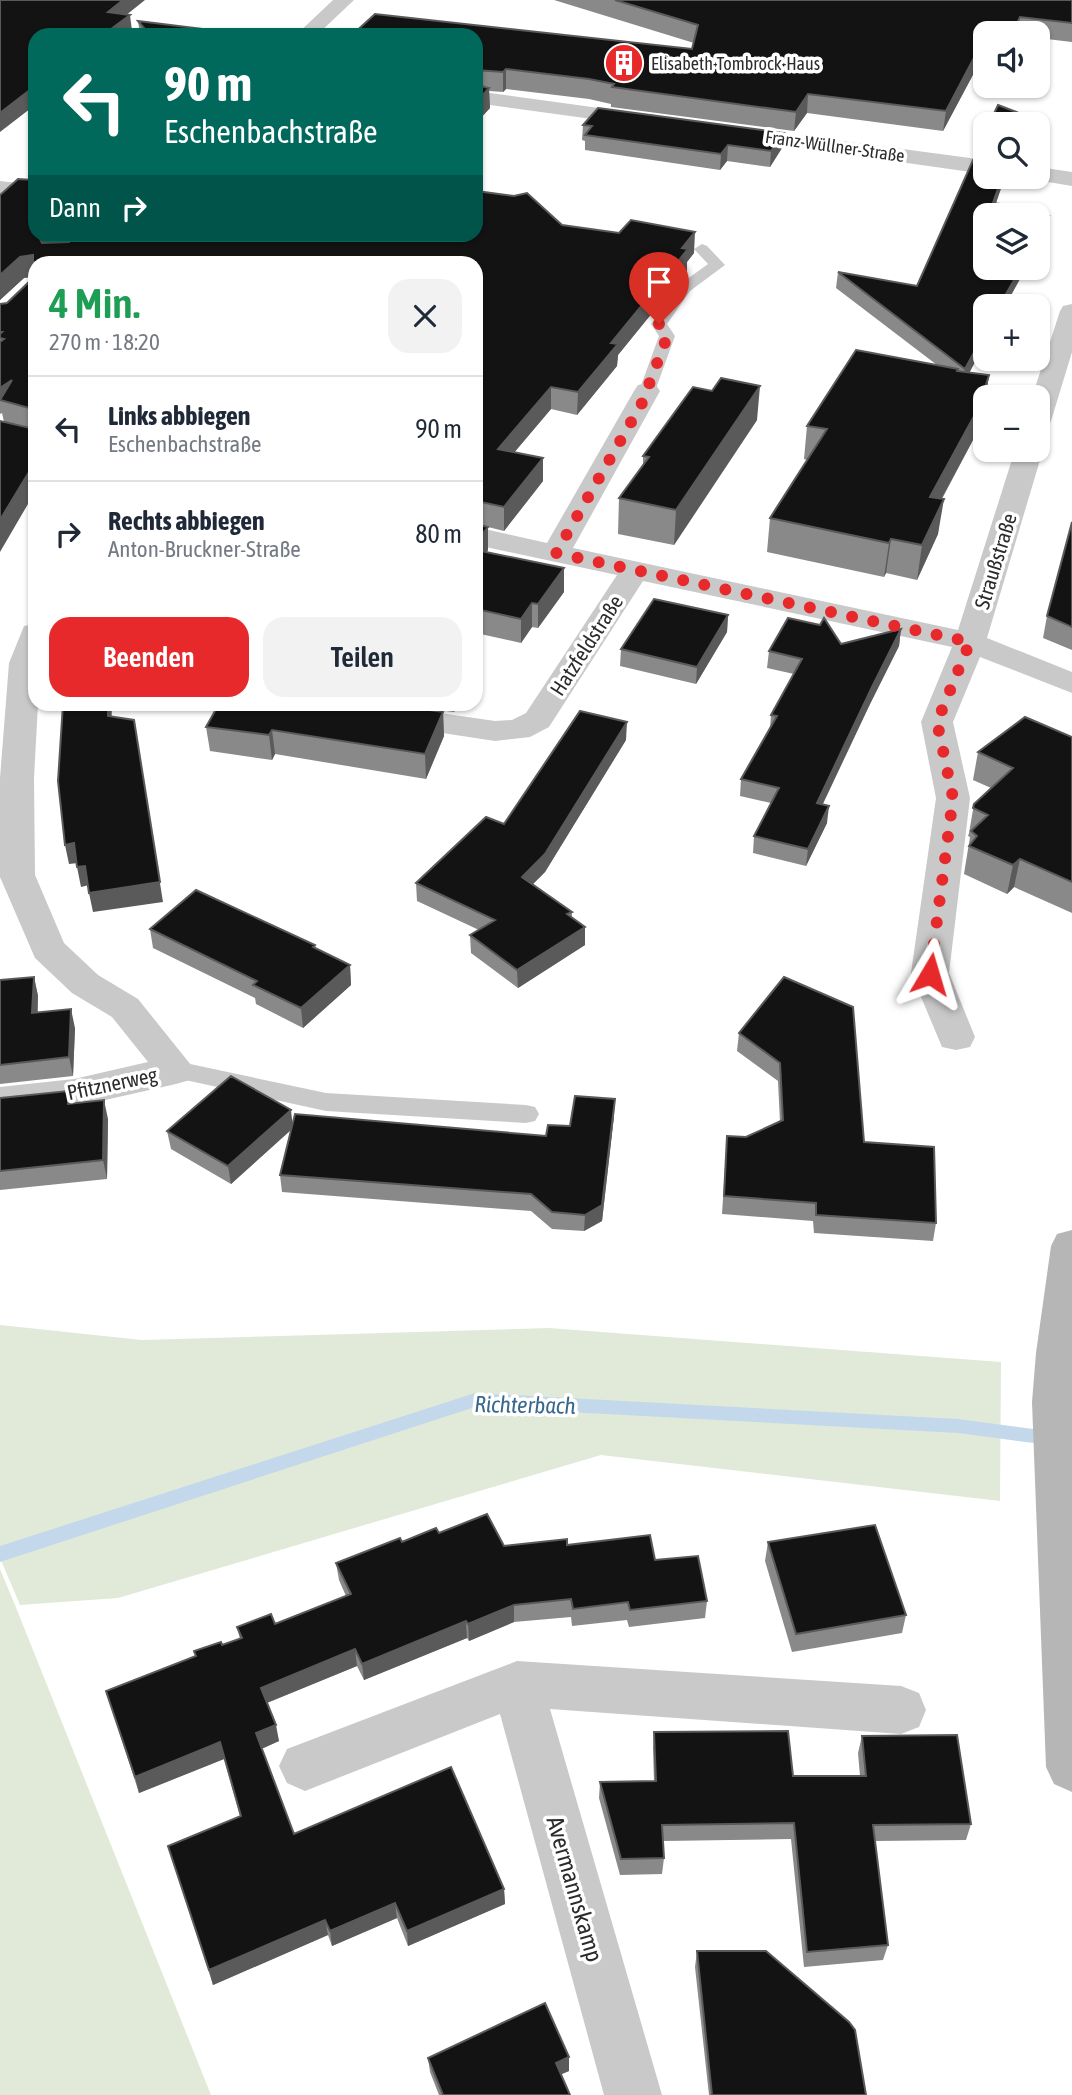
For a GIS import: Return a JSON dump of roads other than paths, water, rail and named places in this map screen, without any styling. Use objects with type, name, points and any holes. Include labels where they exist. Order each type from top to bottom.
[{"type":"main road","points":[[1072,1246],[1058,1353],[1055,1402],[1072,1767]]},
{"type":"street","points":[[314,28],[344,0]]},
{"type":"street","points":[[483,98],[668,123]]},
{"type":"street","name":"Franz-Wüllner-Straße","points":[[709,129],[973,165]]},
{"type":"street","points":[[1050,176],[1072,179]]},
{"type":"street","points":[[0,188],[28,191]]},
{"type":"street","points":[[1050,402],[1072,311]]},
{"type":"street","points":[[556,553],[647,391]]},
{"type":"street","name":"Straußstraße","points":[[956,1037],[930,974],[953,798],[937,722],[970,642],[1025,462]]},
{"type":"street","points":[[483,537],[970,642],[1072,684]]},
{"type":"street","name":"Hatzfeldstraße","points":[[363,711],[495,731],[518,730],[538,720],[634,570]]},
{"type":"street","name":"Pfitznerweg","points":[[0,1101],[74,1093],[176,1070],[125,1008],[85,984],[48,949],[8,876],[28,686]]},
{"type":"street","points":[[305,1766],[517,1684],[901,1710]]},
{"type":"street","name":"Avermannskamp","points":[[517,1684],[633,2095]]},
{"type":"lane","points":[[647,391],[667,337],[659,324],[684,288],[717,265],[702,249]]},
{"type":"lane","points":[[176,1070],[327,1102],[526,1114]]},
{"type":"waterway","name":"Richterbach","points":[[0,1554],[475,1400],[958,1426],[1072,1441]]},
{"type":"place","name":"Elisabeth-Tombrock-Haus","points":[[624,63]]}]
